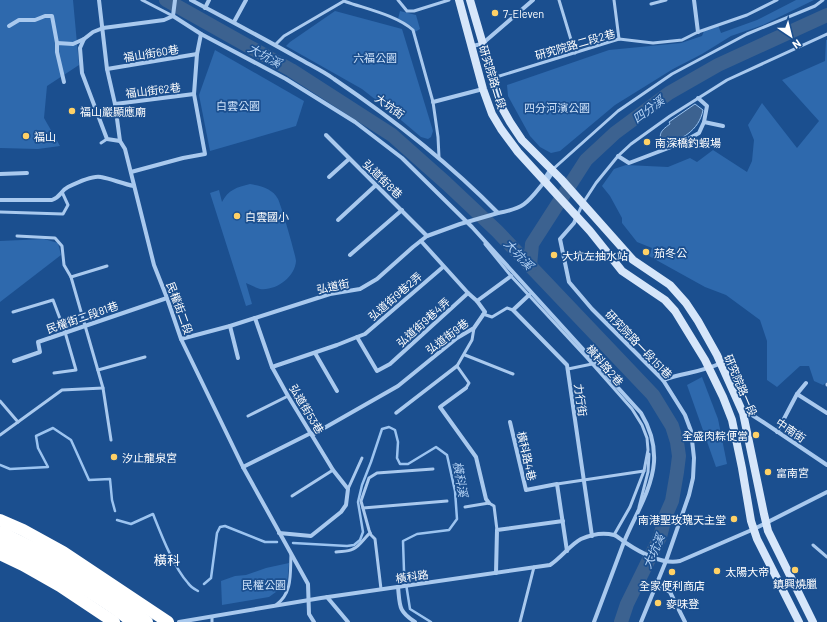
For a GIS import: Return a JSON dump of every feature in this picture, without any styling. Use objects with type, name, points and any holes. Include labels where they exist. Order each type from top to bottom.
[{"type":"highway","points":[[0,520],[23,530],[63,552],[168,622]]},
{"type":"highway","points":[[0,532],[69,568],[147,622]]},
{"type":"highway","points":[[0,543],[22,553],[67,578],[132,622]]},
{"type":"highway","points":[[0,554],[60,586],[114,622]]},
{"type":"highway","points":[[84,602],[95,619],[95,622]]},
{"type":"main road","name":"研究院路二段","points":[[459,0],[483,89],[492,114],[518,152],[570,209]]},
{"type":"main road","name":"研究院路二段","points":[[470,0],[501,106],[522,140],[561,179]]},
{"type":"main road","name":"研究院路一段","points":[[561,179],[633,260],[670,285],[676,291],[698,321],[721,364],[744,413],[766,522],[784,565],[813,622]]},
{"type":"main road","name":"研究院路一段","points":[[570,209],[622,271],[665,300],[675,311],[710,369],[732,420],[751,521],[757,539],[799,622]]},
{"type":"street","name":"民權街二段","points":[[100,0],[107,69],[115,104],[120,141],[126,149],[154,265],[181,339],[243,468],[308,584],[309,614],[314,622]]},
{"type":"street","points":[[174,14],[175,0]]},
{"type":"street","name":"大坑街","points":[[191,0],[234,22],[334,79],[392,120],[439,157],[481,195],[498,213]]},
{"type":"street","points":[[205,8],[209,0]]},
{"type":"street","points":[[234,22],[246,0]]},
{"type":"street","points":[[472,46],[482,44],[532,0]]},
{"type":"street","points":[[694,0],[698,32]]},
{"type":"street","points":[[57,43],[73,44],[103,28],[164,20],[174,14]]},
{"type":"street","points":[[174,14],[201,34],[286,79],[355,122],[402,158],[468,222],[634,404],[646,420],[651,436],[654,462],[651,480],[624,542],[594,622]]},
{"type":"street","points":[[9,26],[19,20],[35,20],[45,16],[52,16],[57,43],[57,52],[64,82]]},
{"type":"street","points":[[131,172],[183,158],[205,154],[194,94],[197,54],[201,34]]},
{"type":"street","points":[[84,39],[80,48],[82,73],[107,139],[120,141]]},
{"type":"street","name":"福山街60巷","points":[[107,69],[197,54]]},
{"type":"street","points":[[433,102],[483,89]]},
{"type":"street","name":"福山街62巷","points":[[115,104],[194,94]]},
{"type":"street","points":[[618,156],[629,164],[679,144],[699,133],[704,122],[707,106],[698,98]]},
{"type":"street","points":[[704,122],[723,126]]},
{"type":"street","name":"弘道街8巷","points":[[326,135],[428,236]]},
{"type":"street","points":[[329,177],[349,159]]},
{"type":"street","points":[[498,213],[520,208],[545,182],[552,170]]},
{"type":"street","points":[[0,174],[27,174]]},
{"type":"street","points":[[0,200],[47,201],[58,198],[66,188],[73,184],[100,176],[124,185],[134,186]]},
{"type":"street","points":[[338,220],[376,185]]},
{"type":"street","points":[[350,255],[402,210]]},
{"type":"street","name":"弘道街","points":[[181,339],[230,326],[330,294],[360,289],[377,279],[428,236],[498,213]]},
{"type":"street","name":"研究院路一段151巷","points":[[577,216],[574,224],[560,239],[569,282],[592,309],[663,380],[685,415],[691,431],[694,458],[693,478],[689,495],[666,561],[641,622]]},
{"type":"street","points":[[421,241],[443,267],[477,301],[485,312],[483,314]]},
{"type":"street","name":"弘道街9巷2弄","points":[[272,367],[357,337],[369,330],[443,267]]},
{"type":"street","points":[[477,301],[510,276]]},
{"type":"street","name":"弘道街9巷4弄","points":[[357,337],[377,371],[390,364],[468,293]]},
{"type":"street","points":[[513,310],[529,295]]},
{"type":"street","name":"民權街二段81巷","points":[[14,361],[40,352],[38,342],[167,298]]},
{"type":"street","name":"力行街","points":[[513,310],[567,365],[592,536]]},
{"type":"street","name":"弘道街9巷","points":[[243,468],[312,434],[398,386],[457,338],[474,328],[483,314]]},
{"type":"street","name":"弘道街53巷","points":[[255,318],[272,367],[333,470],[348,489]]},
{"type":"street","points":[[230,326],[238,358]]},
{"type":"street","points":[[315,353],[337,391]]},
{"type":"street","points":[[663,380],[678,374],[710,369],[721,364]]},
{"type":"street","points":[[396,413],[457,366]]},
{"type":"street","points":[[777,432],[797,394],[806,383]]},
{"type":"street","points":[[466,388],[440,407],[476,457],[486,499],[489,503]]},
{"type":"street","points":[[797,394],[827,414]]},
{"type":"street","name":"中南街","points":[[744,413],[752,415],[827,465]]},
{"type":"street","name":"橫科路4巷","points":[[510,422],[526,490],[557,484]]},
{"type":"street","points":[[557,484],[567,551]]},
{"type":"street","points":[[279,533],[310,536],[341,512],[346,505],[348,489]]},
{"type":"street","points":[[614,535],[636,549],[660,559],[673,562],[680,561],[754,529],[827,492]]},
{"type":"street","points":[[496,573],[497,530],[563,521]]},
{"type":"street","name":"橫科路","points":[[179,622],[309,599],[550,565],[581,539],[601,534],[614,535]]},
{"type":"street","points":[[657,584],[670,592],[685,622]]},
{"type":"street","points":[[400,587],[401,610],[406,616],[415,622]]},
{"type":"street","points":[[327,597],[348,622]]},
{"type":"lane","points":[[142,0],[174,14]]},
{"type":"lane","points":[[398,0],[407,11],[414,11],[449,0]]},
{"type":"lane","points":[[559,0],[575,53]]},
{"type":"lane","points":[[614,0],[619,39]]},
{"type":"lane","points":[[651,4],[666,0]]},
{"type":"lane","name":"研究院路二段2巷","points":[[492,78],[619,39],[653,43],[682,40],[698,32],[748,15],[777,0]]},
{"type":"lane","points":[[552,170],[618,111],[672,74],[737,39],[815,6],[823,0]]},
{"type":"lane","points":[[275,45],[284,36],[344,1],[393,18],[406,25],[413,30],[433,102],[439,157]]},
{"type":"lane","points":[[577,216],[581,201],[618,156],[631,144],[670,116],[727,80],[827,34]]},
{"type":"lane","points":[[101,144],[107,139]]},
{"type":"lane","points":[[0,212],[63,214],[68,206],[62,192]]},
{"type":"lane","name":"橫科路2巷","points":[[474,229],[510,276],[592,364],[639,419],[647,438],[648,450],[644,472],[630,507],[614,535]]},
{"type":"lane","points":[[17,236],[55,238],[62,246],[64,265],[71,278],[103,388],[111,440]]},
{"type":"lane","points":[[71,278],[107,266]]},
{"type":"lane","points":[[14,312],[53,300],[76,370],[54,373]]},
{"type":"lane","points":[[483,314],[492,317],[507,308],[513,310]]},
{"type":"lane","points":[[466,388],[469,383],[457,366],[465,355],[472,340],[474,328]]},
{"type":"lane","points":[[465,355],[514,374]]},
{"type":"lane","points":[[98,370],[144,356]]},
{"type":"lane","points":[[568,369],[592,364]]},
{"type":"lane","points":[[0,435],[62,390],[103,388]]},
{"type":"lane","points":[[248,416],[288,396]]},
{"type":"lane","points":[[0,401],[18,422]]},
{"type":"lane","points":[[638,510],[648,472],[648,450]]},
{"type":"lane","points":[[348,489],[362,458]]},
{"type":"lane","points":[[381,589],[375,539],[370,533],[361,501],[369,478],[377,473],[433,469]]},
{"type":"lane","points":[[292,496],[333,470]]},
{"type":"lane","points":[[557,484],[644,472]]},
{"type":"lane","points":[[363,508],[447,501]]},
{"type":"lane","points":[[465,507],[489,503],[494,506],[497,530]]},
{"type":"lane","points":[[336,552],[352,550],[370,533]]},
{"type":"lane","points":[[812,545],[827,557]]},
{"type":"lane","points":[[276,605],[282,601],[288,592],[291,554]]},
{"type":"lane","points":[[520,622],[534,568]]},
{"type":"lane","points":[[212,617],[212,622]]},
{"type":"green space","points":[[0,0],[73,0],[79,65],[47,86],[44,118],[60,146],[38,149],[0,148]]},
{"type":"green space","name":"四分河濱公園","points":[[796,0],[814,0],[763,25],[731,36],[702,54],[673,69],[615,105],[560,151],[551,153],[540,147],[530,136],[508,96],[507,85],[609,50],[681,43],[702,36],[704,31],[718,25],[721,33],[757,20]]},
{"type":"green space","name":"六福公園","points":[[335,11],[402,29],[433,131],[431,137],[428,139],[421,137],[362,89],[286,46]]},
{"type":"green space","points":[[400,11],[416,15],[420,29],[415,32],[411,26],[398,19]]},
{"type":"green space","points":[[826,40],[827,382],[823,385],[814,381],[809,366],[800,366],[777,387],[767,380],[767,341],[760,320],[726,295],[705,287],[649,256],[652,248],[637,242],[622,223],[622,218],[610,196],[602,186],[614,169],[626,165],[668,167],[690,158],[697,162],[713,150],[747,172],[752,161],[754,140],[748,125],[762,103],[797,148],[819,121],[782,80],[825,61]]},
{"type":"green space","name":"白雲公園","points":[[215,50],[304,101],[296,126],[210,151],[199,95]]},
{"type":"green space","points":[[250,184],[270,190],[278,199],[296,261],[295,267],[284,282],[272,288],[260,289],[246,283],[252,304],[246,306],[210,193],[219,190],[222,202],[224,198],[233,190]]},
{"type":"green space","points":[[44,239],[58,243],[61,255],[0,302],[0,241]]},
{"type":"green space","points":[[702,377],[718,419],[727,464],[716,467],[687,385]]},
{"type":"green space","name":"民權公園","points":[[289,563],[287,584],[269,597],[222,605],[221,581],[235,576],[246,575],[266,568]]},
{"type":"shaded area","points":[[695,104],[703,110],[698,124],[682,138],[662,146],[660,139],[661,134],[662,131],[670,124],[669,122]]},
{"type":"waterway","name":"大坑溪","points":[[166,0],[291,70],[392,135],[497,231],[653,395],[672,426],[677,442],[679,456],[677,472],[672,501],[665,517],[660,537],[627,604],[621,622]]},
{"type":"waterway","name":"四分溪","points":[[530,266],[532,244],[586,160],[615,133],[669,93],[718,65],[827,15]]},
{"type":"waterway","name":"橫科溪","points":[[293,543],[347,546],[354,545],[360,540],[363,532],[358,502],[362,485],[382,429],[389,427],[395,430],[398,442],[397,458],[400,464],[408,464],[436,447],[447,455],[455,491],[457,519],[449,530],[417,534],[403,541],[404,571],[410,609],[431,622]]},
{"type":"waterway","name":"橫科溪","points":[[0,465],[10,469],[48,467],[38,448],[36,436],[53,428],[71,440],[89,480],[110,479],[112,500],[115,511]]},
{"type":"waterway","name":"橫科溪","points":[[117,520],[131,524],[153,514],[168,550],[178,569],[190,585],[198,591]]},
{"type":"waterway","name":"橫科溪","points":[[204,584],[211,578],[217,533],[220,527],[225,526],[265,542],[277,542]]},
{"type":"place","name":"7-Eleven","points":[[495,13]]},
{"type":"place","name":"福山巖顯應廟","points":[[72,111]]},
{"type":"place","name":"福山","points":[[26,136]]},
{"type":"place","name":"南深橋釣蝦場","points":[[647,142]]},
{"type":"place","name":"白雲國小","points":[[237,216]]},
{"type":"place","name":"茄冬公","points":[[646,252]]},
{"type":"place","name":"大坑左抽水站","points":[[554,255]]},
{"type":"place","name":"全盛肉粽便當","points":[[756,435]]},
{"type":"place","name":"汐止龍泉宮","points":[[114,457]]},
{"type":"place","name":"富南宮","points":[[768,472]]},
{"type":"place","name":"南港聖玫瑰天主堂","points":[[734,519]]},
{"type":"place","name":"鎮興燒臘","points":[[795,570]]},
{"type":"place","name":"太陽大帝","points":[[717,571]]},
{"type":"place","name":"全家便利商店","points":[[672,572]]},
{"type":"place","name":"麥味登","points":[[658,603]]},
{"type":"district","name":"橫科","points":[[167,560]]}]
